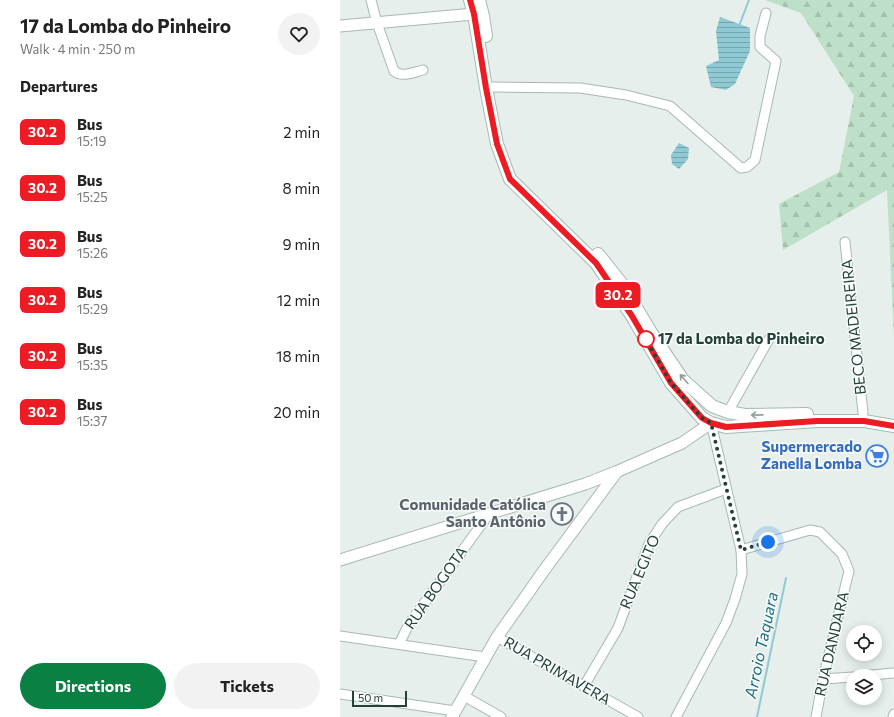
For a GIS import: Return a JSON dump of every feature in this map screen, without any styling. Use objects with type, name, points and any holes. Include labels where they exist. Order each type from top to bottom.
[{"type":"main road","points":[[470,0],[479,15],[503,140],[516,172],[602,258],[622,284],[652,334],[683,380],[712,406],[745,416],[863,413],[894,419]]},
{"type":"main road","points":[[479,0],[486,88],[497,144],[510,179],[596,263],[632,316],[671,383],[707,420],[726,427],[817,421],[864,421],[894,426]]},
{"type":"main road","points":[[707,420],[712,406]]},
{"type":"main road","points":[[726,427],[728,412]]},
{"type":"street","points":[[371,0],[377,23],[394,71],[402,75],[423,70]]},
{"type":"street","points":[[493,87],[580,88],[626,95],[670,106],[741,168],[747,167],[755,160],[776,61],[760,47],[760,36],[766,13]]},
{"type":"street","points":[[340,26],[479,15]]},
{"type":"street","name":"BECO MADEIREIRA","points":[[845,242],[863,413]]},
{"type":"street","points":[[728,412],[769,339]]},
{"type":"street","points":[[340,560],[585,484],[682,443],[707,420],[741,550],[742,574],[726,623],[676,717]]},
{"type":"street","points":[[340,694],[453,714],[497,636],[616,472]]},
{"type":"street","name":"RUA EGITO","points":[[584,686],[618,628],[649,544],[662,524],[678,507],[726,489]]},
{"type":"street","name":"RUA BOGOTA","points":[[399,644],[409,624],[489,514]]},
{"type":"street","name":"RUA DANDARA","points":[[741,550],[810,530],[820,532],[842,554],[849,570],[822,680],[816,717]]},
{"type":"street","points":[[340,636],[485,656]]},
{"type":"street","name":"RUA PRIMAVERA","points":[[497,636],[638,717]]},
{"type":"street","points":[[882,674],[894,673]]},
{"type":"street","points":[[822,680],[846,678]]},
{"type":"street","points":[[464,696],[501,717]]},
{"type":"green space","points":[[765,0],[894,0],[894,338],[887,190],[783,250],[779,204],[839,172],[854,96],[801,13]]},
{"type":"water","points":[[720,17],[750,28],[750,51],[735,84],[726,90],[711,87],[706,66],[719,60],[716,31]]},
{"type":"water","points":[[679,143],[689,148],[688,159],[679,169],[672,164],[671,155]]},
{"type":"waterway","points":[[739,26],[749,0]]},
{"type":"waterway","name":"Arroio Taquara","points":[[757,717],[786,578]]},
{"type":"bus line","name":"30.2","points":[[470,0],[474,14],[497,144],[502,161],[510,179],[596,263],[632,316],[671,383],[702,418],[711,423],[726,427],[817,421],[864,421],[894,426]]},
{"type":"place","name":"17 da Lomba do Pinheiro","points":[[646,339]]},
{"type":"place","name":"Supermercado Zanella Lomba","points":[[877,456]]},
{"type":"place","name":"Comunidade Católica Santo Antônio","points":[[562,514]]},
{"type":"route","points":[[646,339],[645,338],[671,383],[702,418],[711,423],[741,550],[768,542]]}]
